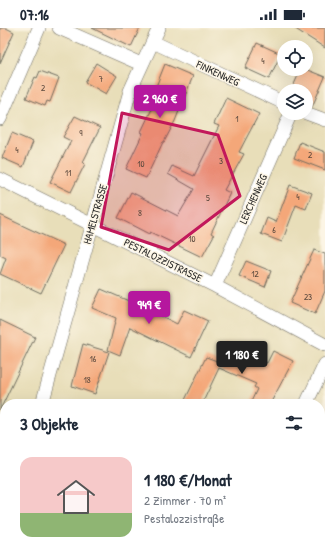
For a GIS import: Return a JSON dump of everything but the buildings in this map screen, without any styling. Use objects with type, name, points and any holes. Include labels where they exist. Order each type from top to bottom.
[{"type":"street","points":[[0,119],[39,28]]},
{"type":"street","points":[[59,28],[141,64]]},
{"type":"street","name":"HAMELSTRASSE","points":[[43,399],[130,90],[159,28]]},
{"type":"street","name":"FINKENWEG","points":[[153,42],[277,100]]},
{"type":"street","points":[[313,116],[325,120]]},
{"type":"street","name":"LERCHENWEG","points":[[215,286],[288,120]]},
{"type":"street","name":"PESTALOZZISTRASSE","points":[[0,179],[215,286],[325,345]]},
{"type":"street","points":[[308,399],[325,364]]},
{"type":"highlighted area","points":[[122,113],[218,135],[240,196],[169,250],[101,227]]}]
